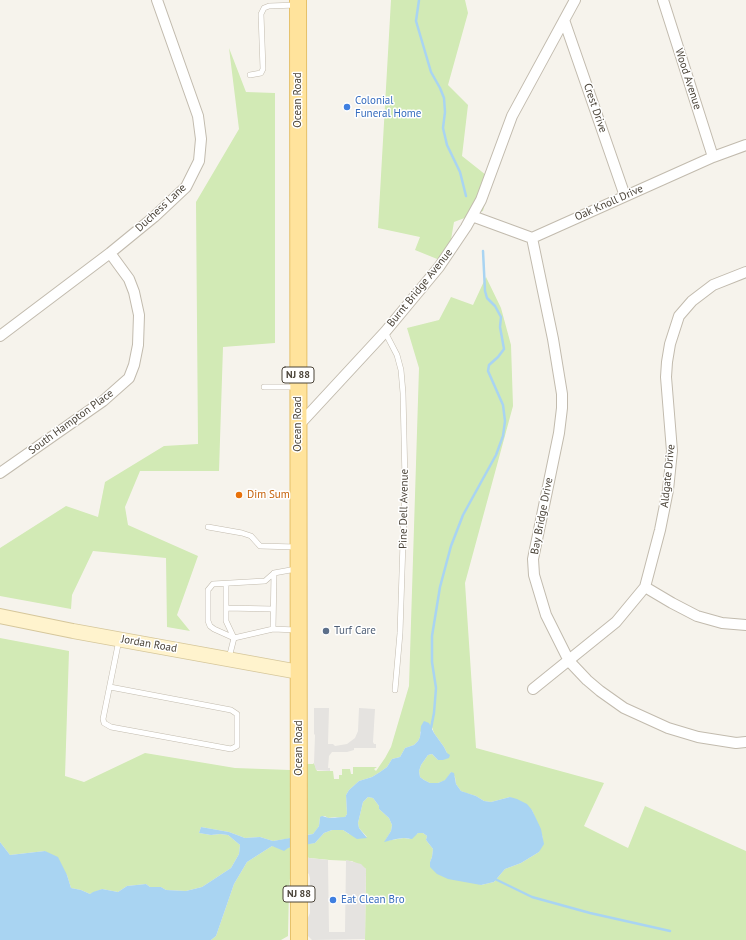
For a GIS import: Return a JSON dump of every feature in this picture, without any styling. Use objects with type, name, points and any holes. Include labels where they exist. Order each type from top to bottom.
[{"type":"main road","name":"Ocean Road","points":[[298,2],[299,940]]},
{"type":"street","name":"Duchess Lane","points":[[0,336],[110,253],[186,187],[199,160],[202,139],[198,116],[157,0]]},
{"type":"street","name":"Burnt Bridge Avenue","points":[[298,426],[385,332],[439,267],[466,227],[480,200],[512,116],[575,0]]},
{"type":"street","name":"Wood Avenue","points":[[663,0],[713,157]]},
{"type":"street","name":"Crest Drive","points":[[564,20],[625,196]]},
{"type":"street","name":"Oak Knoll Drive","points":[[532,238],[713,157],[746,145]]},
{"type":"street","points":[[472,216],[532,238]]},
{"type":"street","name":"Bay Bridge Drive","points":[[532,238],[554,339],[562,394],[562,408],[557,440],[533,559],[534,575],[546,615],[569,660],[587,680],[600,691],[630,711],[668,728],[698,736],[736,742],[746,742]]},
{"type":"street","name":"South Hampton Place","points":[[0,473],[103,401],[128,378],[134,365],[138,345],[138,315],[134,292],[128,279],[110,253]]},
{"type":"street","name":"Aldgate Drive","points":[[533,689],[616,622],[645,587],[660,530],[668,490],[672,451],[666,377],[670,344],[679,316],[692,301],[713,285],[746,272]]},
{"type":"street","points":[[645,587],[697,616],[722,623],[746,625]]},
{"type":"street","name":"Jordan Road","points":[[0,616],[73,631],[299,672]]},
{"type":"lane","points":[[250,74],[261,73],[263,69],[261,14],[264,8],[298,2]]},
{"type":"lane","name":"Pine Dell Avenue","points":[[385,332],[397,356],[401,370],[405,481],[400,633],[395,690]]},
{"type":"lane","points":[[264,387],[298,387]]},
{"type":"lane","points":[[208,527],[251,536],[260,546],[299,547]]},
{"type":"lane","points":[[299,568],[274,574],[264,581],[213,584],[208,590],[208,621],[210,626],[234,638],[273,629],[299,630]]},
{"type":"lane","points":[[273,629],[274,574]]},
{"type":"lane","points":[[226,584],[226,621],[234,638],[229,659]]},
{"type":"lane","points":[[226,608],[273,609]]},
{"type":"lane","points":[[110,687],[231,710],[237,714],[237,746],[231,749],[107,726],[103,720],[119,639]]},
{"type":"green space","points":[[391,0],[465,0],[468,13],[448,85],[468,105],[462,156],[491,179],[483,211],[454,222],[447,263],[415,250],[420,237],[378,228]]},
{"type":"green space","points":[[229,48],[246,92],[275,93],[275,343],[223,347],[219,471],[140,471],[125,507],[128,525],[198,556],[177,615],[190,631],[167,627],[166,558],[93,551],[72,595],[71,609],[0,596],[0,548],[66,506],[98,517],[105,482],[164,446],[198,444],[196,202],[239,129]]},
{"type":"green space","points":[[486,277],[501,308],[511,345],[513,406],[465,583],[476,748],[604,783],[584,826],[628,848],[645,806],[746,851],[746,940],[365,940],[366,869],[352,861],[307,857],[306,844],[315,843],[324,833],[332,830],[343,830],[349,834],[367,837],[359,828],[358,823],[363,802],[368,797],[373,798],[379,806],[379,809],[389,818],[392,825],[391,831],[385,841],[404,838],[409,839],[418,833],[423,833],[427,836],[426,840],[433,849],[430,862],[481,885],[494,882],[505,869],[521,863],[539,852],[543,840],[532,810],[510,797],[491,802],[484,801],[476,796],[461,791],[456,784],[455,777],[451,772],[446,780],[438,783],[430,783],[420,777],[419,771],[421,765],[428,755],[432,754],[438,760],[447,753],[434,733],[432,727],[420,732],[418,741],[414,745],[405,748],[400,757],[392,759],[387,767],[372,777],[359,781],[349,790],[346,795],[347,814],[345,817],[320,817],[319,826],[317,829],[313,834],[306,835],[307,764],[314,763],[317,771],[333,771],[334,779],[339,779],[339,775],[342,775],[342,769],[350,769],[351,774],[353,774],[353,767],[377,767],[374,769],[376,771],[391,747],[409,686],[419,368],[407,328],[439,320],[451,297],[473,305]]},
{"type":"green space","points":[[0,638],[69,651],[65,776],[84,782],[145,753],[235,768],[290,770],[292,838],[273,841],[260,837],[245,838],[229,832],[201,827],[199,833],[228,835],[240,845],[239,854],[231,868],[202,887],[186,891],[166,890],[161,887],[150,887],[146,884],[127,886],[118,892],[102,889],[90,894],[71,888],[67,875],[45,851],[10,855],[0,842]]},
{"type":"green space","points":[[272,846],[288,848],[293,847],[289,889],[288,936],[281,940],[211,940],[216,936],[234,884],[247,862]]},
{"type":"shaded area","points":[[314,708],[329,708],[328,744],[333,744],[335,746],[347,744],[355,738],[358,731],[359,708],[375,709],[373,742],[376,744],[376,748],[354,748],[354,750],[347,752],[332,752],[329,756],[328,768],[330,768],[330,771],[316,770],[314,763]]},
{"type":"shaded area","points":[[307,857],[328,860],[329,932],[345,932],[346,860],[361,864],[366,869],[365,939],[312,940],[307,935],[307,920],[310,913],[310,879],[309,874],[306,872]]},
{"type":"water","points":[[424,721],[429,723],[447,753],[450,755],[449,758],[438,760],[432,754],[428,755],[421,765],[419,771],[420,777],[430,783],[438,783],[445,780],[451,772],[454,773],[456,784],[461,791],[476,796],[484,801],[491,802],[510,797],[517,799],[527,804],[532,810],[541,829],[544,844],[539,852],[521,863],[505,869],[494,882],[481,885],[448,879],[437,874],[430,867],[433,849],[426,840],[427,836],[423,833],[418,833],[412,839],[404,838],[384,842],[391,831],[392,825],[389,818],[379,809],[379,806],[373,798],[368,797],[363,802],[358,823],[359,828],[367,838],[357,839],[343,830],[332,830],[324,833],[315,843],[288,848],[284,851],[272,846],[247,862],[234,884],[216,936],[211,940],[0,940],[0,842],[10,855],[45,851],[58,857],[67,875],[71,888],[90,894],[102,889],[118,892],[127,886],[146,884],[150,887],[161,887],[166,890],[186,891],[202,887],[231,868],[239,854],[240,845],[228,835],[199,833],[201,827],[229,832],[245,838],[260,837],[273,841],[313,834],[319,826],[320,817],[345,817],[347,814],[346,795],[349,790],[359,781],[372,777],[380,772],[387,767],[392,759],[400,757],[405,748],[414,745],[420,737],[421,726]]},
{"type":"waterway","points":[[419,0],[416,21],[431,72],[444,98],[445,112],[443,128],[447,145],[460,172],[466,196]]},
{"type":"waterway","points":[[431,728],[436,688],[432,662],[432,636],[440,587],[451,546],[463,515],[496,455],[503,436],[505,421],[503,405],[488,371],[489,365],[504,349],[500,327],[501,317],[495,306],[487,298],[485,291],[483,251]]},
{"type":"waterway","points":[[493,878],[532,897],[590,913],[670,931]]},
{"type":"place","name":"Colonial Funeral Home","points":[[347,107]]},
{"type":"place","name":"Dim Sum","points":[[239,495]]},
{"type":"place","name":"Turf Care","points":[[326,631]]},
{"type":"place","name":"Eat Clean Bro","points":[[333,900]]}]
